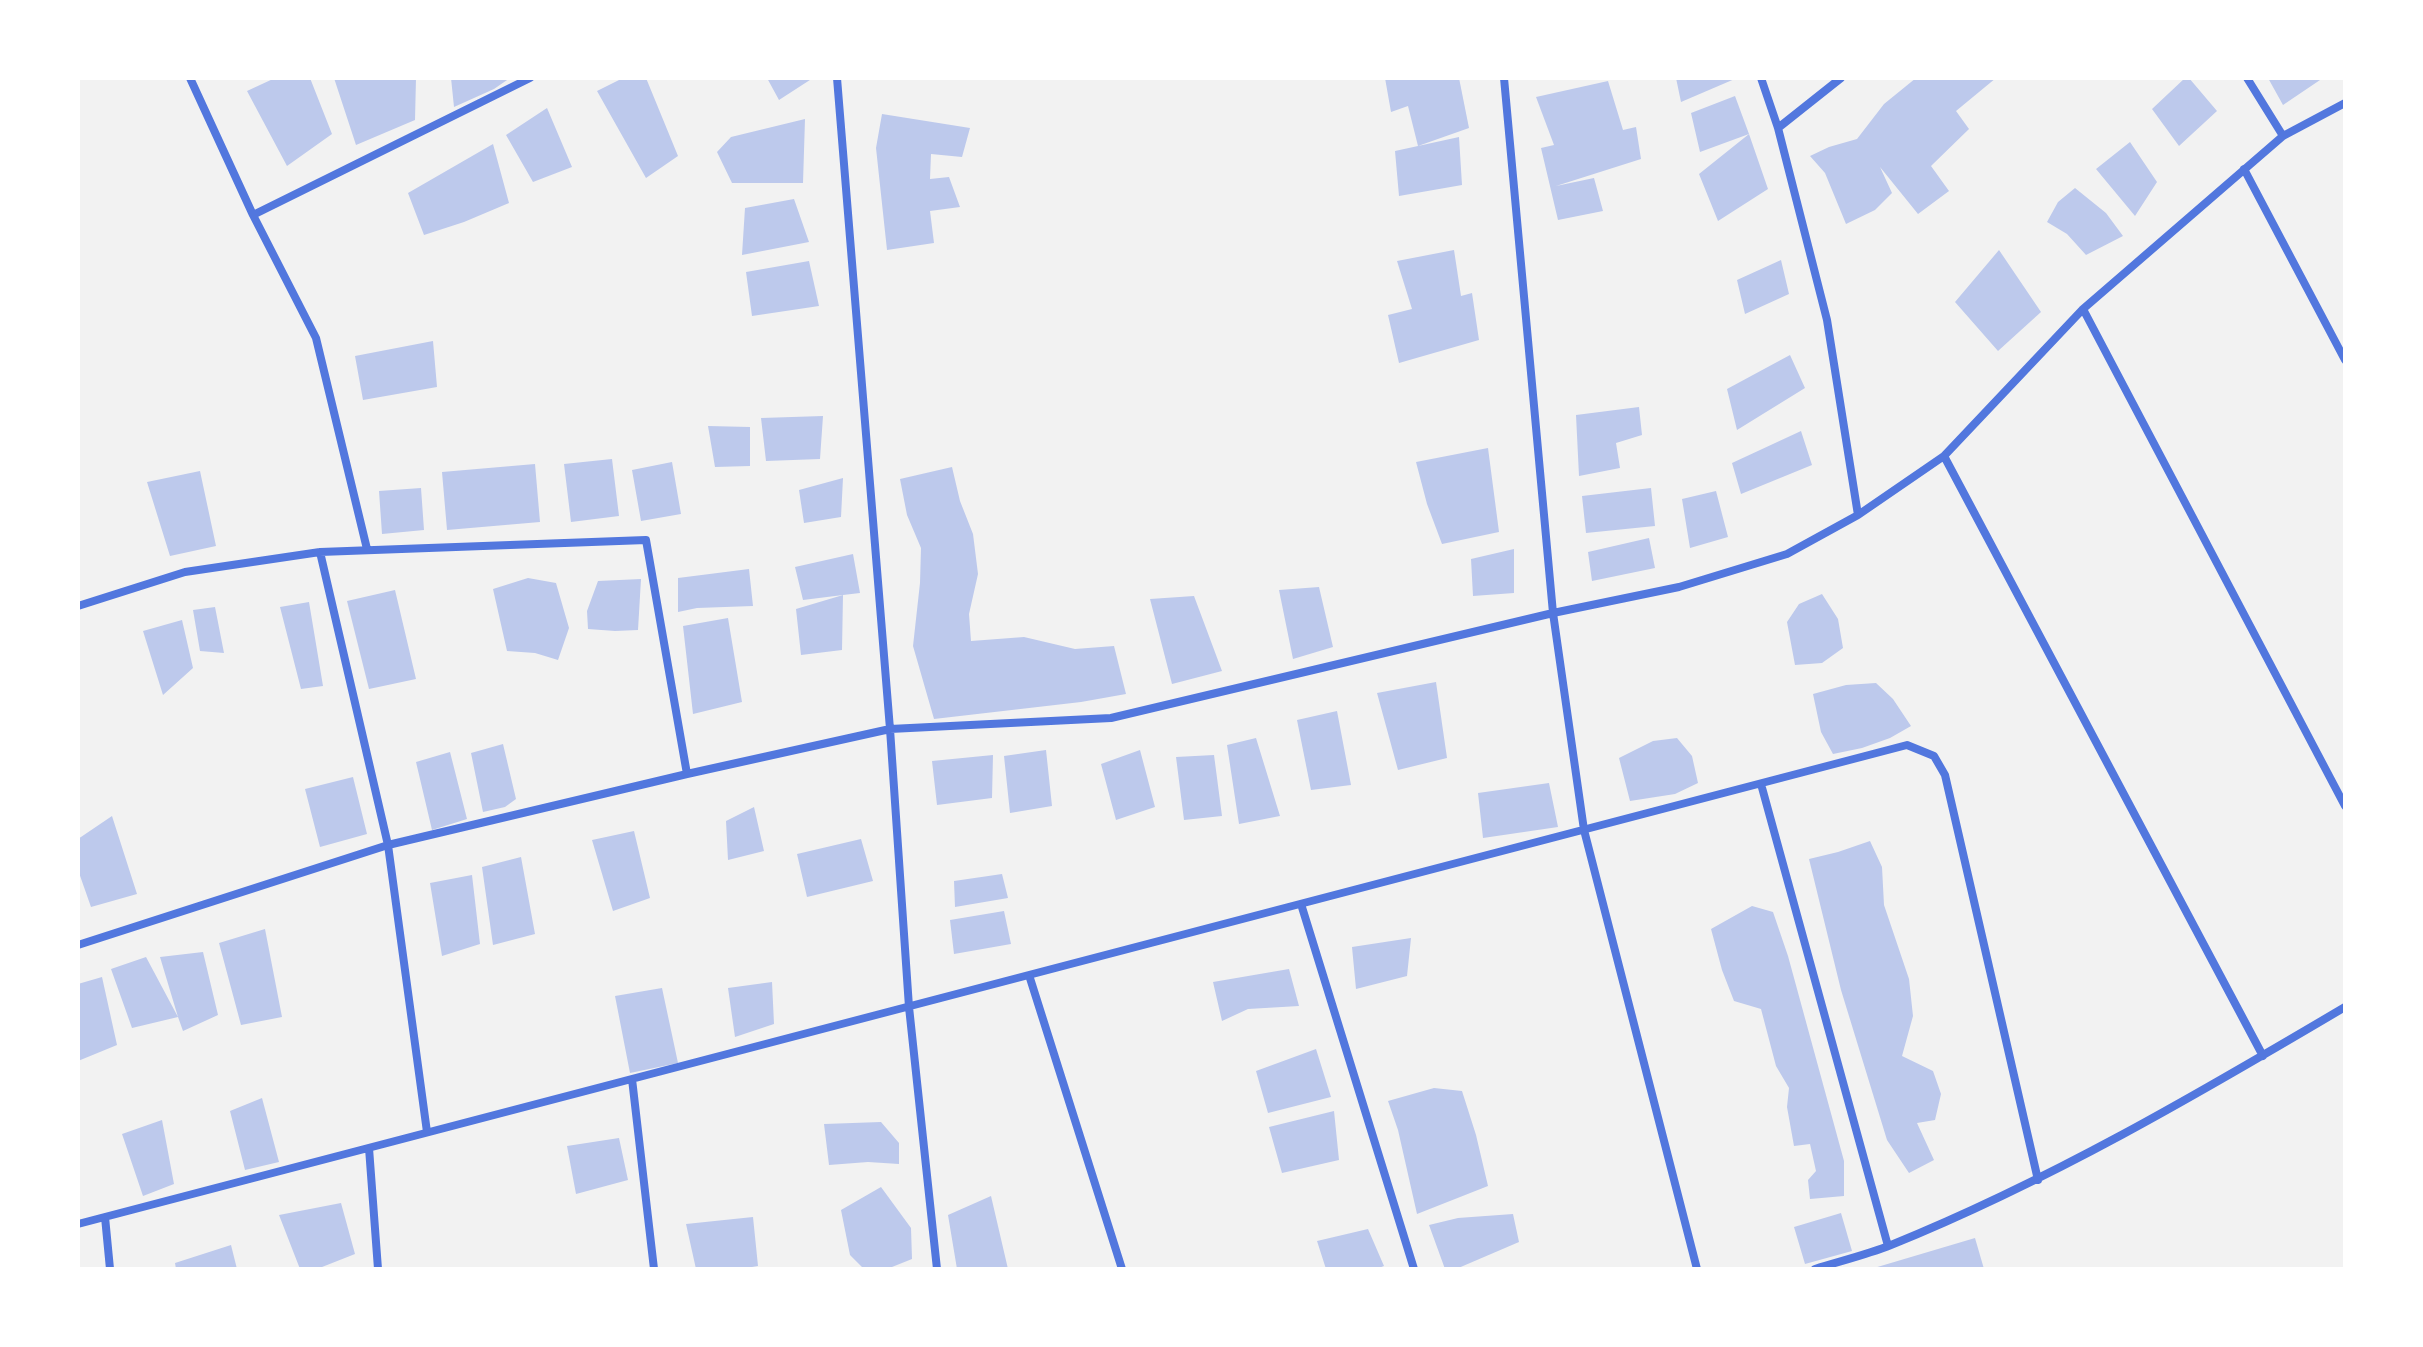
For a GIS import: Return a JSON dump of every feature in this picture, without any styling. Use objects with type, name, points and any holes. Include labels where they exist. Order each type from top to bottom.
[{"type":"street","points":[[190,78],[253,215],[316,338],[367,549]]},
{"type":"street","points":[[253,215],[530,78]]},
{"type":"street","points":[[837,78],[890,729],[909,1007],[937,1269]]},
{"type":"street","points":[[1504,78],[1553,613],[1584,830],[1697,1269]]},
{"type":"street","points":[[1761,78],[1778,128],[1827,320],[1858,515]]},
{"type":"street","points":[[1778,128],[1841,78]]},
{"type":"street","points":[[2247,78],[2283,136]]},
{"type":"street","points":[[78,945],[388,845],[687,774],[890,729],[1111,718],[1553,613],[1679,587],[1787,554],[1858,515],[1944,456],[2083,309],[2283,136],[2345,103]]},
{"type":"street","points":[[2244,169],[2345,360]]},
{"type":"street","points":[[2083,309],[2345,806]]},
{"type":"street","points":[[1944,456],[2263,1056]]},
{"type":"street","points":[[78,606],[185,572],[320,552],[646,540],[687,774]]},
{"type":"street","points":[[320,552],[388,845],[427,1132]]},
{"type":"street","points":[[78,1224],[1907,745],[1934,756],[1945,775],[2038,1180]]},
{"type":"street","points":[[1761,784],[1888,1246]]},
{"type":"street","points":[[1301,904],[1414,1269]]},
{"type":"street","points":[[1029,975],[1122,1269]]},
{"type":"street","points":[[1815,1269],[1888,1246],[2038,1180],[2263,1056],[2345,1007]]},
{"type":"street","points":[[632,1079],[654,1269]]},
{"type":"street","points":[[369,1148],[378,1269]]},
{"type":"street","points":[[105,1217],[110,1269]]},
{"type":"building","points":[[275,78],[310,78],[332,134],[287,166],[247,91]]},
{"type":"building","points":[[334,78],[416,78],[415,120],[356,145]]},
{"type":"building","points":[[451,78],[510,78],[494,89],[454,107]]},
{"type":"building","points":[[623,78],[646,78],[678,156],[646,178],[597,91]]},
{"type":"building","points":[[767,78],[813,78],[779,100]]},
{"type":"building","points":[[1385,78],[1459,78],[1469,128],[1418,146],[1408,106],[1391,112]]},
{"type":"building","points":[[1676,78],[1737,78],[1681,102]]},
{"type":"building","points":[[1916,78],[1996,78],[1956,111],[1969,129],[1931,166],[1949,191],[1918,214],[1880,167],[1892,193],[1875,210],[1846,224],[1825,173],[1810,156],[1857,139],[1884,104]]},
{"type":"building","points":[[2185,78],[2189,78],[2217,111],[2179,146],[2152,109]]},
{"type":"building","points":[[2268,78],[2323,78],[2283,105]]},
{"type":"building","points":[[1608,81],[1623,130],[1636,127],[1641,159],[1556,186],[1594,178],[1603,211],[1558,220],[1541,148],[1554,145],[1536,97]]},
{"type":"building","points":[[1735,96],[1749,134],[1700,152],[1691,113]]},
{"type":"building","points":[[547,108],[572,167],[533,182],[506,135]]},
{"type":"building","points":[[882,114],[970,128],[962,157],[931,154],[930,179],[949,177],[960,207],[930,211],[934,243],[887,250],[876,148]]},
{"type":"building","points":[[805,119],[803,183],[732,183],[717,152],[731,137]]},
{"type":"building","points":[[1749,134],[1768,189],[1718,221],[1699,174]]},
{"type":"building","points":[[1459,137],[1462,185],[1399,196],[1395,151]]},
{"type":"building","points":[[2130,142],[2157,182],[2135,216],[2096,169]]},
{"type":"building","points":[[493,144],[509,203],[424,235],[408,193]]},
{"type":"building","points":[[2075,188],[2106,213],[2123,236],[2086,255],[2067,234],[2047,222],[2058,202]]},
{"type":"building","points":[[794,199],[809,242],[742,255],[745,208]]},
{"type":"building","points":[[1454,250],[1461,296],[1472,293],[1479,340],[1399,363],[1388,315],[1412,309],[1397,261]]},
{"type":"building","points":[[1999,250],[2041,312],[1998,351],[1955,302]]},
{"type":"building","points":[[1781,260],[1789,294],[1745,314],[1737,280]]},
{"type":"building","points":[[809,261],[819,306],[752,316],[746,272]]},
{"type":"building","points":[[433,341],[437,387],[363,400],[355,356]]},
{"type":"building","points":[[1790,355],[1805,388],[1737,430],[1727,389]]},
{"type":"building","points":[[1639,407],[1642,435],[1616,443],[1620,468],[1579,476],[1576,415]]},
{"type":"building","points":[[823,416],[820,459],[766,461],[761,418]]},
{"type":"building","points":[[708,426],[750,427],[750,466],[715,467]]},
{"type":"building","points":[[1801,431],[1812,465],[1741,494],[1732,463]]},
{"type":"building","points":[[1488,448],[1499,532],[1442,544],[1416,462]]},
{"type":"building","points":[[612,459],[619,516],[571,522],[564,464]]},
{"type":"building","points":[[672,462],[681,514],[641,521],[632,470]]},
{"type":"building","points":[[535,464],[540,522],[447,530],[442,472]]},
{"type":"building","points":[[952,467],[960,501],[973,534],[978,574],[969,614],[971,641],[1024,637],[1075,649],[1114,646],[1126,694],[934,719],[913,646],[921,548],[907,515],[900,479]]},
{"type":"building","points":[[200,471],[216,546],[170,556],[147,482]]},
{"type":"building","points":[[843,478],[841,517],[804,523],[799,490]]},
{"type":"building","points":[[421,488],[424,530],[382,534],[379,491]]},
{"type":"building","points":[[1651,488],[1655,526],[1586,533],[1582,496]]},
{"type":"building","points":[[1716,491],[1728,537],[1690,548],[1682,499]]},
{"type":"building","points":[[1649,538],[1655,568],[1592,581],[1588,552]]},
{"type":"building","points":[[1514,549],[1514,593],[1473,596],[1471,559]]},
{"type":"building","points":[[853,554],[860,593],[803,600],[795,567]]},
{"type":"building","points":[[749,569],[753,606],[697,608],[678,612],[678,578]]},
{"type":"building","points":[[528,578],[556,583],[569,628],[558,660],[535,653],[507,651],[493,589]]},
{"type":"building","points":[[641,579],[638,630],[588,629],[587,611],[598,581]]},
{"type":"building","points":[[1319,587],[1333,647],[1293,659],[1279,590]]},
{"type":"building","points":[[395,590],[416,679],[369,689],[347,601]]},
{"type":"building","points":[[1822,594],[1838,619],[1843,648],[1822,663],[1795,665],[1787,622],[1799,604]]},
{"type":"building","points":[[843,595],[842,650],[801,655],[796,609]]},
{"type":"building","points":[[1194,596],[1222,671],[1172,684],[1150,599]]},
{"type":"building","points":[[309,602],[323,686],[301,689],[280,607]]},
{"type":"building","points":[[215,607],[224,653],[200,651],[193,610]]},
{"type":"building","points":[[728,618],[742,702],[693,714],[683,626]]},
{"type":"building","points":[[182,620],[193,668],[163,695],[143,631]]},
{"type":"building","points":[[1436,682],[1447,758],[1398,770],[1377,693]]},
{"type":"building","points":[[1876,683],[1893,699],[1911,726],[1890,738],[1833,754],[1821,732],[1813,694],[1846,685]]},
{"type":"building","points":[[1337,711],[1351,785],[1311,790],[1297,720]]},
{"type":"building","points":[[1256,738],[1280,816],[1239,824],[1227,745]]},
{"type":"building","points":[[1677,738],[1692,756],[1698,783],[1675,794],[1630,801],[1619,758],[1653,741]]},
{"type":"building","points":[[503,744],[516,799],[505,807],[483,812],[471,753]]},
{"type":"building","points":[[1046,750],[1052,806],[1010,813],[1004,756]]},
{"type":"building","points":[[1140,750],[1155,807],[1116,820],[1101,764]]},
{"type":"building","points":[[450,752],[467,819],[432,830],[416,762]]},
{"type":"building","points":[[993,755],[992,798],[937,805],[932,761]]},
{"type":"building","points":[[1214,755],[1222,816],[1184,820],[1176,757]]},
{"type":"building","points":[[353,777],[367,834],[320,847],[305,789]]},
{"type":"building","points":[[1549,783],[1558,827],[1483,838],[1478,793]]},
{"type":"building","points":[[754,807],[764,851],[728,860],[726,821]]},
{"type":"building","points":[[112,816],[137,894],[91,907],[78,870],[78,839]]},
{"type":"building","points":[[634,831],[650,898],[613,911],[592,840]]},
{"type":"building","points":[[861,839],[873,881],[807,897],[797,854]]},
{"type":"building","points":[[1870,841],[1882,867],[1884,905],[1909,979],[1913,1016],[1902,1056],[1933,1071],[1941,1094],[1935,1120],[1917,1123],[1934,1160],[1909,1173],[1887,1140],[1841,990],[1809,859]]},
{"type":"building","points":[[521,857],[535,934],[493,945],[482,867]]},
{"type":"building","points":[[1002,874],[1008,898],[955,907],[954,881]]},
{"type":"building","points":[[472,875],[480,944],[442,956],[430,883]]},
{"type":"building","points":[[1752,906],[1773,912],[1788,956],[1844,1161],[1844,1196],[1810,1199],[1808,1180],[1816,1171],[1810,1144],[1794,1146],[1787,1107],[1789,1088],[1776,1066],[1761,1009],[1734,1001],[1722,970],[1711,929]]},
{"type":"building","points":[[1004,911],[1011,944],[954,954],[950,920]]},
{"type":"building","points":[[265,929],[282,1017],[241,1025],[219,943]]},
{"type":"building","points":[[1411,938],[1407,976],[1356,989],[1352,947]]},
{"type":"building","points":[[203,952],[218,1015],[183,1031],[160,957]]},
{"type":"building","points":[[146,957],[178,1017],[132,1028],[111,969]]},
{"type":"building","points":[[1289,969],[1299,1006],[1248,1009],[1222,1021],[1213,982]]},
{"type":"building","points":[[102,977],[117,1045],[78,1061],[78,984]]},
{"type":"building","points":[[772,982],[774,1024],[735,1037],[728,988]]},
{"type":"building","points":[[662,988],[678,1063],[630,1073],[615,996]]},
{"type":"building","points":[[1316,1049],[1331,1097],[1268,1113],[1256,1071]]},
{"type":"building","points":[[1434,1088],[1462,1091],[1488,1186],[1417,1214],[1398,1130],[1388,1101]]},
{"type":"building","points":[[262,1098],[279,1162],[245,1170],[230,1111]]},
{"type":"building","points":[[1334,1111],[1339,1160],[1282,1173],[1269,1127]]},
{"type":"building","points":[[162,1120],[174,1184],[143,1196],[122,1134]]},
{"type":"building","points":[[881,1122],[899,1143],[899,1164],[868,1162],[829,1165],[824,1124]]},
{"type":"building","points":[[619,1138],[628,1180],[576,1194],[567,1146]]},
{"type":"building","points":[[881,1187],[911,1228],[912,1259],[887,1269],[864,1269],[850,1255],[841,1210]]},
{"type":"building","points":[[991,1196],[1008,1269],[957,1269],[948,1215]]},
{"type":"building","points":[[341,1203],[355,1254],[317,1269],[300,1269],[279,1215]]},
{"type":"building","points":[[1841,1213],[1852,1251],[1805,1264],[1794,1227]]},
{"type":"building","points":[[1513,1214],[1519,1242],[1456,1269],[1445,1269],[1429,1225],[1458,1218]]},
{"type":"building","points":[[753,1217],[758,1266],[696,1269],[686,1224]]},
{"type":"building","points":[[1368,1229],[1384,1266],[1376,1269],[1326,1269],[1317,1241]]},
{"type":"building","points":[[1975,1238],[1984,1269],[1874,1269],[1874,1268]]},
{"type":"building","points":[[231,1245],[237,1269],[176,1269],[175,1263]]}]
